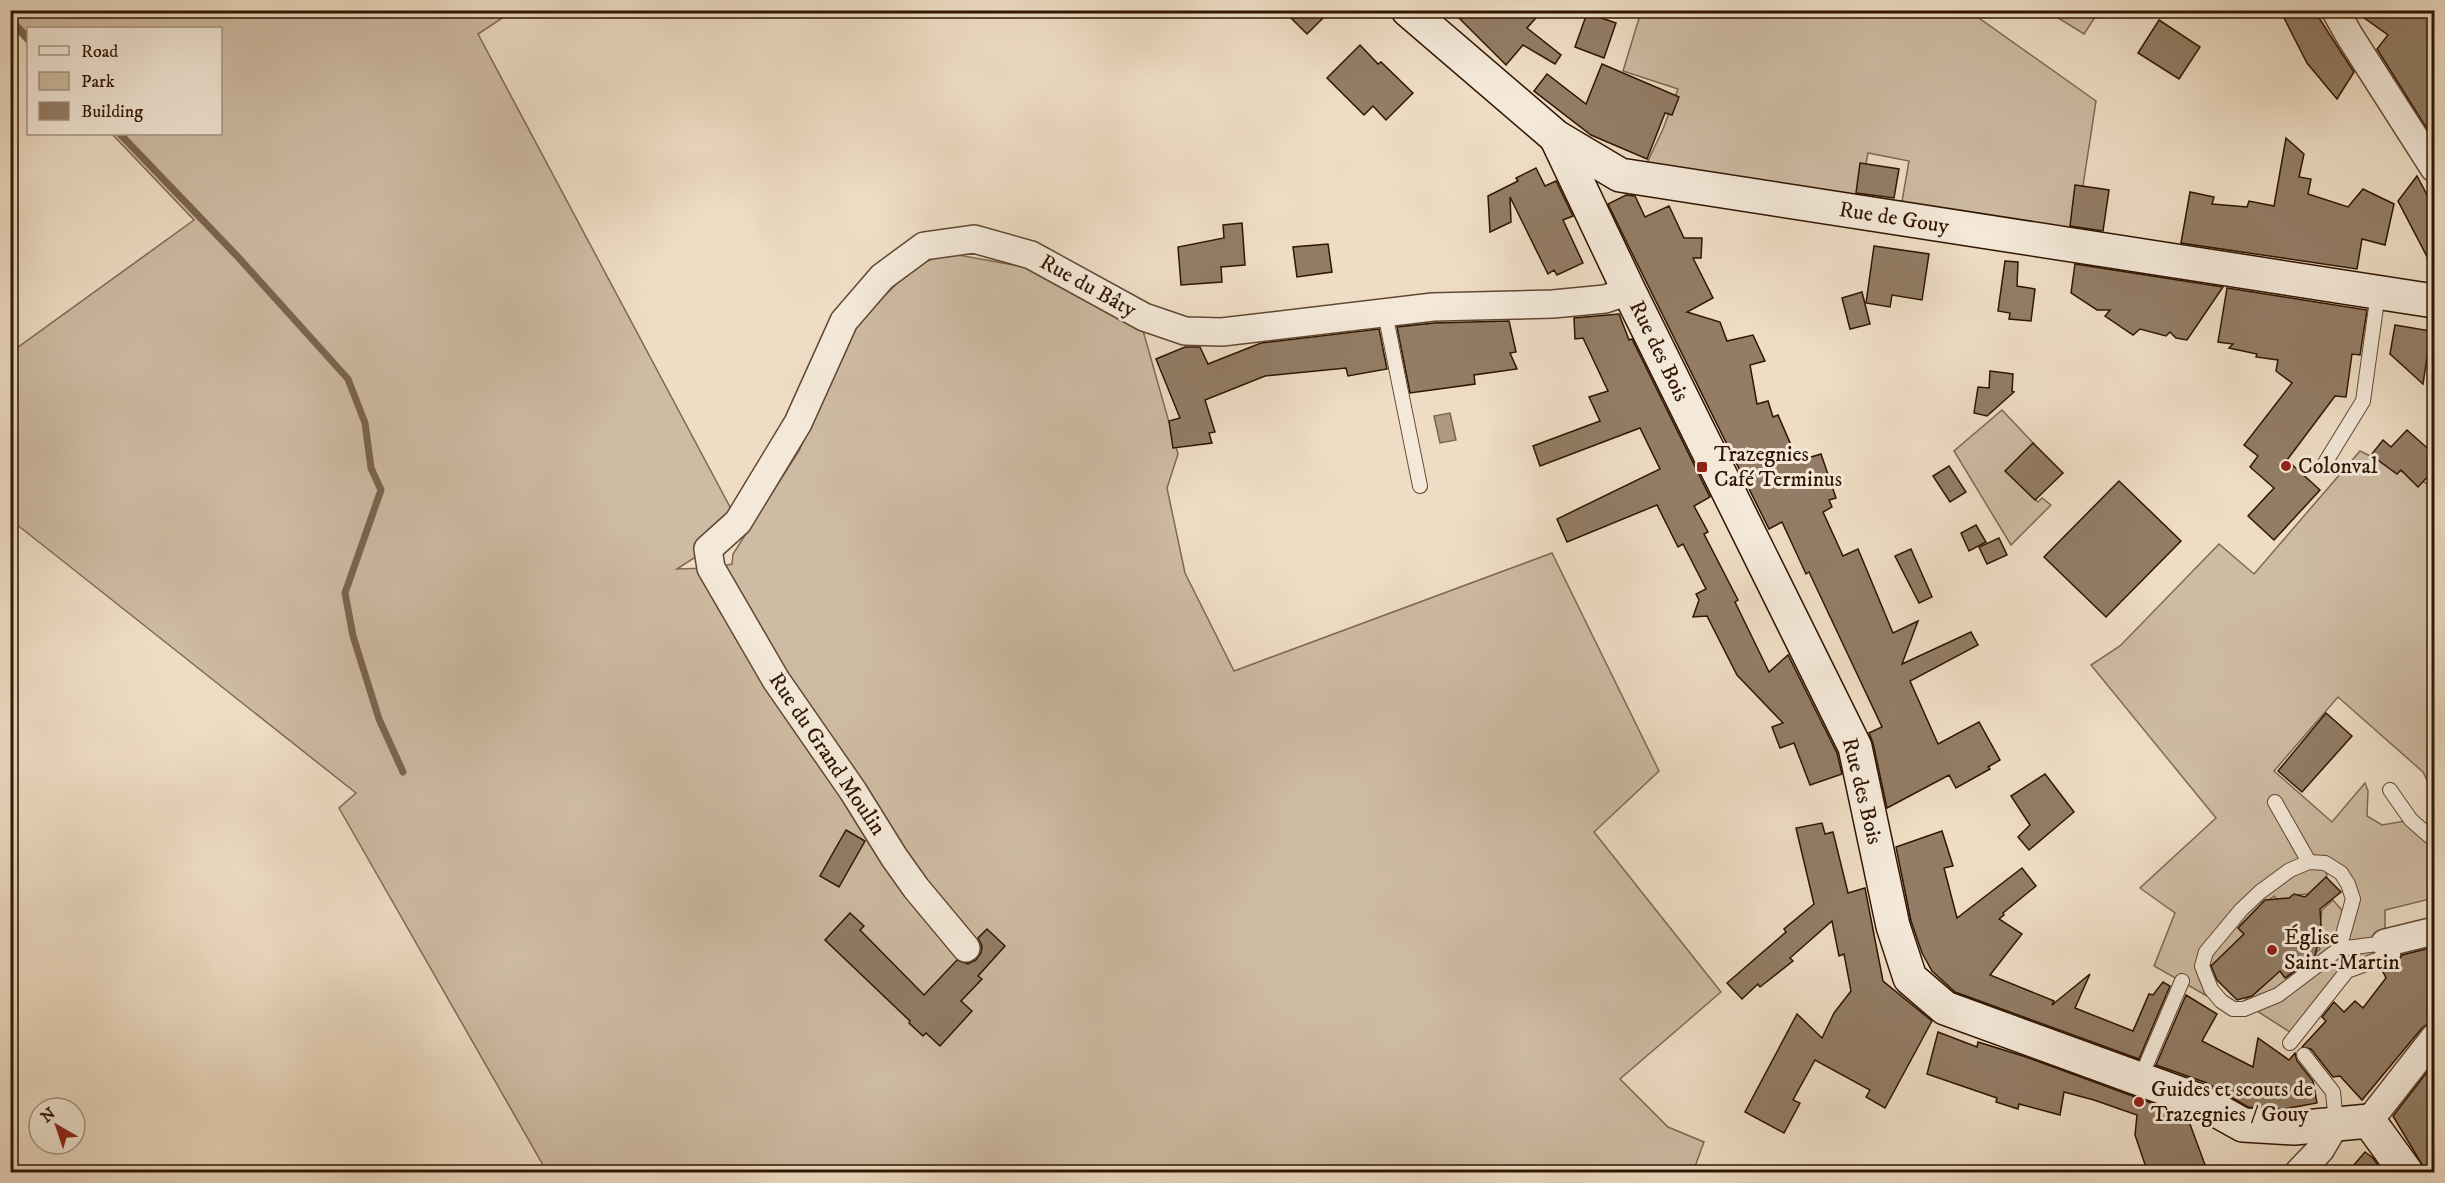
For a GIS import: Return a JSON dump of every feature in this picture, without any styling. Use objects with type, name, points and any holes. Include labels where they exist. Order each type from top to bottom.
[{"type":"street","name":"Rue de Gouy","points":[[1408,10],[1556,136],[1620,175],[2434,301]]},
{"type":"street","points":[[2335,10],[2434,168]]},
{"type":"street","name":"Rue des Bois","points":[[1556,136],[1629,291],[1855,747],[1893,926],[1910,978],[1945,1008],[2199,1101],[2243,1125],[2294,1128],[2369,1121]]},
{"type":"street","name":"Rue du Bâty","points":[[708,549],[738,522],[798,423],[844,321],[882,277],[924,246],[974,239],[1031,255],[1144,317],[1185,331],[1222,332],[1434,307],[1553,304],[1605,299],[1629,291]]},
{"type":"street","name":"Rue du Grand Moulin","points":[[708,549],[711,568],[776,680],[847,781],[916,888],[966,948]]},
{"type":"street","points":[[2388,943],[2434,931]]},
{"type":"street","points":[[2406,1173],[2369,1121],[2434,1038]]},
{"type":"street","points":[[2299,1173],[2320,1150],[2336,1123]]},
{"type":"lane","points":[[2325,464],[2363,401],[2378,293]]},
{"type":"lane","points":[[1385,313],[1420,486]]},
{"type":"lane","points":[[2390,790],[2411,820],[2434,840]]},
{"type":"lane","points":[[2275,802],[2309,862]]},
{"type":"lane","points":[[2289,1043],[2347,970],[2393,954],[2388,943],[2339,949],[2278,995],[2244,1009],[2233,1009],[2221,1001],[2205,978],[2202,966],[2206,952],[2220,933],[2260,892],[2290,870],[2309,862],[2325,863],[2341,873],[2348,884],[2353,899],[2339,949]]},
{"type":"lane","points":[[2140,1079],[2182,981]]},
{"type":"lane","points":[[2304,1055],[2333,1092],[2336,1123]]},
{"type":"green space","points":[[11,11],[513,11],[478,34],[738,522],[708,549],[677,569],[711,568],[732,564],[733,554],[799,451],[856,325],[913,267],[947,253],[1025,267],[1142,327],[1178,454],[1167,488],[1185,573],[1234,671],[1552,553],[1659,771],[1594,832],[1721,992],[1620,1079],[1668,1127],[1704,1142],[1693,1172],[547,1172],[339,808],[356,793],[11,520],[10,353],[194,220],[113,135],[222,135],[222,27],[27,27],[27,43],[11,25]]},
{"type":"green space","points":[[1639,11],[1969,11],[2096,101],[2076,231],[1901,207],[1909,161],[1868,153],[1859,201],[1647,163],[1678,89],[1623,71],[1640,15]]},
{"type":"green space","points":[[2047,11],[2099,11],[2084,34]]},
{"type":"green space","points":[[2002,410],[2035,445],[2008,473],[2038,502],[2042,498],[2051,505],[2011,545],[1954,451]]},
{"type":"green space","points":[[2360,451],[2434,487],[2434,795],[2423,772],[2338,697],[2274,771],[2332,822],[2365,783],[2368,791],[2367,816],[2382,825],[2411,820],[2434,840],[2434,898],[2385,910],[2385,957],[2347,971],[2296,1036],[2243,1002],[2279,970],[2287,978],[2320,949],[2309,936],[2320,925],[2322,910],[2333,900],[2347,916],[2348,884],[2325,864],[2327,878],[2309,894],[2294,895],[2282,905],[2274,896],[2240,925],[2249,935],[2212,966],[2205,959],[2211,989],[2207,996],[2154,966],[2175,913],[2140,888],[2216,818],[2091,665],[2120,646],[2219,544],[2254,574]]},
{"type":"shaded area","points":[[1450,413],[1456,440],[1440,443],[1434,416]]},
{"type":"building","points":[[1283,10],[1331,10],[1307,34]]},
{"type":"building","points":[[1451,10],[1543,10],[1527,28],[1561,55],[1555,64],[1523,45],[1506,65]]},
{"type":"building","points":[[2280,10],[2314,10],[2354,72],[2337,99],[2307,63]]},
{"type":"building","points":[[2353,10],[2434,10],[2434,140],[2377,49],[2388,35]]},
{"type":"building","points":[[1587,13],[1616,23],[1604,58],[1575,47]]},
{"type":"building","points":[[2159,20],[2200,47],[2179,79],[2138,53]]},
{"type":"building","points":[[1360,45],[1378,64],[1381,62],[1413,93],[1386,120],[1373,106],[1364,115],[1327,78]]},
{"type":"building","points":[[1602,64],[1679,97],[1672,115],[1665,113],[1647,159],[1591,135],[1534,91],[1547,74],[1586,104]]},
{"type":"building","points":[[2286,138],[2304,154],[2299,177],[2311,179],[2308,194],[2348,207],[2363,189],[2394,204],[2385,245],[2362,239],[2357,269],[2181,243],[2190,192],[2214,197],[2212,204],[2247,207],[2249,201],[2274,206]]},
{"type":"building","points":[[1860,163],[1899,169],[1894,198],[1856,193]]},
{"type":"building","points":[[1536,168],[1545,186],[1556,181],[1573,216],[1563,220],[1583,263],[1557,275],[1554,270],[1548,274],[1510,197],[1511,222],[1490,232],[1488,196],[1518,181],[1516,178]]},
{"type":"building","points":[[2417,176],[2434,208],[2434,270],[2398,201]]},
{"type":"building","points":[[2075,185],[2109,190],[2103,231],[2070,226]]},
{"type":"building","points":[[1626,195],[1635,196],[1645,217],[1669,206],[1684,238],[1702,238],[1701,258],[1693,258],[1713,298],[1687,312],[1720,322],[1727,341],[1753,335],[1765,361],[1750,365],[1757,404],[1768,401],[1773,417],[1778,415],[1798,461],[1821,454],[1836,498],[1829,500],[1832,507],[1823,512],[1843,556],[1858,549],[1893,633],[1918,621],[1902,664],[1971,632],[1978,645],[1910,681],[1938,744],[1979,722],[2000,760],[1988,767],[1990,769],[1956,788],[1949,775],[1887,808],[1869,733],[1882,727],[1809,572],[1806,574],[1782,522],[1769,529],[1608,204]]},
{"type":"building","points":[[1242,223],[1245,265],[1221,267],[1222,282],[1181,285],[1178,247],[1224,238],[1223,225]]},
{"type":"building","points":[[1328,244],[1332,272],[1297,277],[1293,247]]},
{"type":"building","points":[[1874,246],[1929,254],[1922,300],[1892,295],[1890,307],[1866,303]]},
{"type":"building","points":[[2005,261],[2018,262],[2017,286],[2035,289],[2031,321],[2009,319],[2010,313],[1998,311]]},
{"type":"building","points":[[2075,264],[2223,287],[2187,340],[2176,338],[2170,332],[2166,336],[2140,329],[2133,335],[2105,316],[2110,310],[2097,310],[2071,293]]},
{"type":"building","points":[[2227,288],[2367,310],[2360,355],[2352,354],[2346,397],[2335,396],[2287,460],[2320,490],[2274,540],[2248,516],[2274,488],[2250,467],[2258,456],[2244,445],[2292,383],[2276,371],[2278,360],[2256,357],[2257,354],[2229,348],[2233,344],[2218,342]]},
{"type":"building","points":[[1862,292],[1870,324],[1850,329],[1842,298]]},
{"type":"building","points":[[1619,314],[1629,340],[1632,339],[1710,497],[1694,506],[1708,532],[1704,534],[1738,600],[1735,602],[1769,672],[1788,655],[1837,753],[1842,774],[1810,785],[1794,743],[1780,748],[1772,727],[1783,723],[1737,675],[1707,616],[1693,617],[1699,600],[1696,594],[1706,589],[1683,544],[1678,547],[1657,505],[1567,542],[1557,519],[1660,469],[1640,428],[1540,466],[1533,446],[1600,421],[1589,397],[1608,391],[1583,338],[1575,339],[1574,318]]},
{"type":"building","points":[[1509,321],[1516,352],[1510,353],[1517,369],[1474,375],[1475,384],[1410,393],[1397,327],[1434,323]]},
{"type":"building","points":[[2395,325],[2431,331],[2423,384],[2390,354]]},
{"type":"building","points":[[1379,329],[1387,369],[1348,376],[1346,368],[1265,376],[1205,400],[1215,432],[1209,433],[1212,443],[1173,448],[1169,421],[1180,418],[1156,359],[1185,347],[1200,347],[1208,364],[1261,343]]},
{"type":"building","points":[[1990,371],[2013,374],[2012,391],[2014,392],[1987,416],[1974,413],[1978,387],[1989,388]]},
{"type":"building","points":[[2407,430],[2434,454],[2434,470],[2418,487],[2401,470],[2397,474],[2371,455],[2383,440],[2391,447]]},
{"type":"building","points":[[2033,443],[2063,473],[2035,500],[2005,471]]},
{"type":"building","points":[[1949,466],[1966,492],[1950,502],[1933,476]]},
{"type":"building","points":[[2119,481],[2181,541],[2106,617],[2044,557]]},
{"type":"building","points":[[1976,525],[1986,542],[1969,551],[1961,533]]},
{"type":"building","points":[[1999,538],[2007,555],[1987,564],[1979,547]]},
{"type":"building","points":[[1911,549],[1932,597],[1919,603],[1895,556]]},
{"type":"building","points":[[2326,713],[2352,736],[2302,792],[2278,771]]},
{"type":"building","points":[[2045,774],[2074,812],[2029,850],[2018,837],[2030,825],[2011,796]]},
{"type":"building","points":[[1822,823],[1825,834],[1833,832],[1848,893],[1865,888],[1883,981],[1932,1021],[1885,1108],[1866,1097],[1870,1090],[1815,1060],[1793,1100],[1800,1103],[1784,1133],[1745,1112],[1797,1014],[1822,1038],[1834,1013],[1851,991],[1844,954],[1839,956],[1832,921],[1790,958],[1793,961],[1760,987],[1758,984],[1742,999],[1727,983],[1786,932],[1784,929],[1814,904],[1796,828]]},
{"type":"building","points":[[846,830],[865,841],[839,887],[820,876]]},
{"type":"building","points":[[1942,831],[1953,866],[1944,868],[1957,918],[2022,868],[2036,886],[2003,913],[2004,915],[1999,919],[2022,934],[1990,975],[2054,1001],[2052,1005],[2090,974],[2075,1008],[2133,1031],[2149,994],[2153,995],[2163,982],[2170,986],[2139,1059],[1955,992],[1932,971],[1922,953],[1911,921],[1896,847]]},
{"type":"building","name":"Église Saint-Martin","points":[[2326,877],[2341,892],[2320,909],[2321,926],[2310,935],[2318,944],[2315,956],[2285,978],[2280,971],[2252,996],[2237,1000],[2217,980],[2211,966],[2244,934],[2238,928],[2265,900],[2289,898],[2294,894],[2305,897]]},
{"type":"building","points":[[850,913],[864,926],[860,930],[924,995],[957,960],[968,964],[976,960],[981,953],[982,946],[978,938],[987,929],[1005,946],[978,976],[982,979],[961,1001],[972,1011],[940,1046],[926,1033],[923,1036],[825,940]]},
{"type":"building","points":[[2434,947],[2434,966],[2427,974],[2434,981],[2434,1023],[2422,1028],[2362,1100],[2340,1076],[2333,1077],[2311,1049],[2302,1047],[2326,1021],[2322,1017],[2334,1002],[2344,1012],[2355,1001],[2363,1008],[2386,978],[2381,968],[2397,962],[2402,955]]},
{"type":"building","points":[[2186,995],[2217,1014],[2202,1041],[2253,1067],[2258,1038],[2289,1060],[2295,1053],[2297,1061],[2313,1081],[2317,1103],[2284,1109],[2248,1107],[2207,1083],[2156,1065]]},
{"type":"building","points":[[1938,1032],[1977,1047],[1978,1042],[2023,1056],[2187,1116],[2208,1173],[2148,1173],[2135,1135],[2137,1115],[2064,1092],[2060,1115],[2019,1104],[2018,1109],[1996,1102],[1997,1098],[1927,1074]]},
{"type":"building","points":[[2434,1063],[2434,1173],[2427,1173],[2393,1116]]},
{"type":"building","points":[[2365,1152],[2373,1158],[2383,1173],[2347,1173]]},
{"type":"waterway","points":[[10,19],[27,37]]},
{"type":"waterway","points":[[121,135],[237,256],[348,379],[365,423],[371,468],[381,490],[345,593],[353,636],[379,719],[403,772]]},
{"type":"place","name":"Colonval","points":[[2286,466]]},
{"type":"place","name":"Trazegnies Café Terminus","points":[[1702,467]]},
{"type":"place","name":"Église Saint-Martin","points":[[2272,950]]},
{"type":"place","name":"Guides et scouts de Trazegnies / Gouy","points":[[2139,1102]]}]
